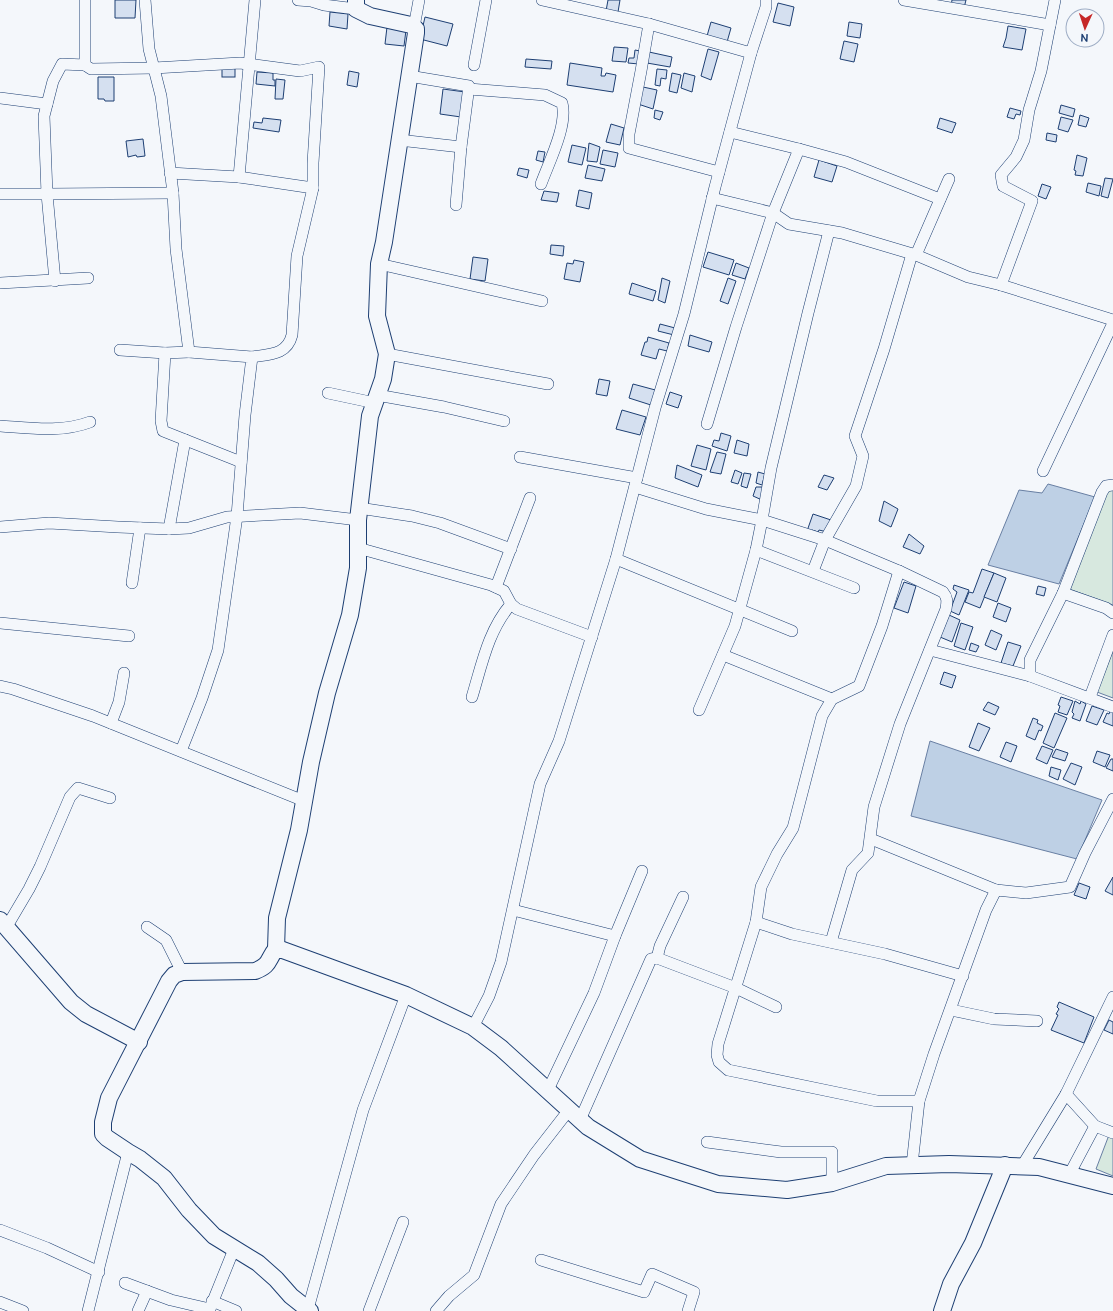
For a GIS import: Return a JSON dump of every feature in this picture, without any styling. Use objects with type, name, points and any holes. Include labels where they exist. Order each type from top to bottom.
[{"type":"street","points":[[85,0],[85,65]]},
{"type":"street","points":[[145,0],[149,49],[161,96],[172,193],[176,249],[189,352]]},
{"type":"street","points":[[239,177],[255,0]]},
{"type":"street","points":[[298,0],[311,1],[324,5],[356,4],[370,16],[406,23],[414,27]]},
{"type":"street","points":[[406,995],[363,1110],[309,1310],[291,1296],[269,1272],[258,1263],[214,1236],[189,1210],[164,1178],[140,1159],[107,1138],[104,1134],[103,1122],[109,1098],[169,981],[174,975],[182,972],[255,971],[268,963],[276,949],[277,918],[299,830],[311,762],[327,693],[350,615],[358,568],[358,514],[370,416],[383,379],[387,354],[377,316],[379,264],[384,242],[416,33],[414,27],[419,0]]},
{"type":"street","points":[[474,65],[486,0]]},
{"type":"street","points":[[542,0],[648,24],[751,53]]},
{"type":"street","points":[[472,1027],[488,996],[501,962],[540,784],[559,741],[616,559],[655,408],[684,314],[712,198],[751,53],[766,7],[766,0]]},
{"type":"street","points":[[904,0],[1050,25]]},
{"type":"street","points":[[1001,285],[1032,201],[1002,186],[1001,175],[1016,157],[1024,140],[1028,110],[1042,71],[1055,0]]},
{"type":"street","points":[[648,24],[642,71],[629,134],[629,148],[719,172]]},
{"type":"street","points":[[55,281],[47,194],[44,116],[53,81],[62,64],[85,65],[91,69],[154,68],[240,63],[300,71],[319,67],[313,163],[313,188],[297,256],[292,335],[290,343],[286,348],[278,352],[252,357],[189,352],[165,353],[120,350]]},
{"type":"street","points":[[409,76],[469,86],[469,89],[545,95],[562,103],[564,111],[562,127],[541,184]]},
{"type":"street","points":[[456,205],[461,147],[469,89]]},
{"type":"street","points":[[0,98],[47,104]]},
{"type":"street","points":[[730,132],[846,162],[940,199]]},
{"type":"street","points":[[399,140],[461,147]]},
{"type":"street","points":[[707,424],[736,327],[773,213],[800,149]]},
{"type":"street","points":[[170,173],[239,177],[313,188]]},
{"type":"street","points":[[813,571],[825,540],[856,486],[863,456],[854,436],[914,255],[948,179]]},
{"type":"street","points":[[0,194],[172,193]]},
{"type":"street","points":[[712,198],[773,213],[789,224],[842,233],[914,255],[968,277],[1001,285],[1113,320]]},
{"type":"street","points":[[699,710],[734,626],[756,550],[771,468],[829,231]]},
{"type":"street","points":[[379,264],[542,301]]},
{"type":"street","points":[[0,284],[88,278]]},
{"type":"street","points":[[1044,472],[1113,323]]},
{"type":"street","points":[[165,353],[160,422],[164,431],[242,462]]},
{"type":"street","points":[[387,354],[548,384]]},
{"type":"street","points":[[181,751],[218,650],[237,516],[245,415],[252,357]]},
{"type":"street","points":[[328,393],[444,408],[504,421]]},
{"type":"street","points":[[0,426],[64,429],[80,426],[90,422]]},
{"type":"street","points":[[169,529],[185,440]]},
{"type":"street","points":[[520,457],[636,482],[706,509],[762,520],[825,540],[899,571],[943,592],[947,597],[946,609],[900,724],[874,807],[868,853],[852,870],[831,942]]},
{"type":"street","points":[[1030,676],[1030,660],[1063,593],[1102,492],[1106,486],[1113,485]]},
{"type":"street","points":[[496,587],[530,498]]},
{"type":"street","points":[[0,527],[49,523],[169,529],[189,528],[227,517],[237,516],[300,513],[412,516],[440,523],[511,549]]},
{"type":"street","points":[[132,583],[140,528]]},
{"type":"street","points":[[358,548],[496,587],[504,591],[511,604],[517,609],[592,637]]},
{"type":"street","points":[[756,550],[854,588]]},
{"type":"street","points":[[616,559],[792,631]]},
{"type":"street","points":[[899,571],[882,626],[859,686],[832,699],[822,716],[793,828],[777,854],[761,887],[756,922],[721,1033],[717,1054],[719,1062],[728,1070],[877,1101],[919,1101]]},
{"type":"street","points":[[1063,593],[1106,608],[1113,613]]},
{"type":"street","points":[[472,698],[492,633],[502,615],[511,604]]},
{"type":"street","points":[[0,623],[129,636]]},
{"type":"street","points":[[1090,697],[1113,635]]},
{"type":"street","points":[[930,650],[1030,676],[1090,697],[1113,707]]},
{"type":"street","points":[[723,654],[832,699]]},
{"type":"street","points":[[111,723],[119,702],[124,673]]},
{"type":"street","points":[[0,686],[93,716],[304,802]]},
{"type":"street","points":[[110,798],[78,788],[70,797],[52,842],[29,889],[3,924],[71,1002],[86,1014],[138,1042]]},
{"type":"street","points":[[871,839],[996,890],[1026,893],[1070,887],[1085,853],[1113,799]]},
{"type":"street","points":[[548,1090],[594,993],[615,936],[642,871]]},
{"type":"street","points":[[912,1165],[919,1101],[934,1054],[986,910],[996,890]]},
{"type":"street","points":[[657,958],[660,946],[683,897]]},
{"type":"street","points":[[513,910],[615,936]]},
{"type":"street","points":[[756,922],[792,934],[885,954],[963,976]]},
{"type":"street","points":[[147,927],[166,940],[182,972]]},
{"type":"street","points":[[276,949],[280,949],[406,995],[472,1027],[501,1048],[588,1127],[640,1159],[718,1184],[787,1190],[832,1183],[886,1166],[949,1164],[1039,1167],[1113,1186]]},
{"type":"street","points":[[436,1311],[449,1296],[474,1275],[501,1204],[534,1155],[575,1115],[651,959],[657,958],[736,988],[776,1007]]},
{"type":"street","points":[[1022,1166],[1066,1094],[1113,998]]},
{"type":"street","points":[[951,1010],[994,1019],[1037,1021]]},
{"type":"street","points":[[1066,1094],[1094,1126],[1113,1133]]},
{"type":"street","points":[[1069,1175],[1094,1126]]},
{"type":"street","points":[[707,1142],[781,1152],[832,1152],[832,1183]]},
{"type":"street","points":[[88,1311],[128,1152]]},
{"type":"street","points":[[942,1311],[950,1284],[973,1243],[1005,1166]]},
{"type":"street","points":[[369,1311],[403,1222]]},
{"type":"street","points":[[0,1230],[47,1248],[99,1272]]},
{"type":"street","points":[[210,1307],[234,1249]]},
{"type":"street","points":[[540,1260],[644,1292],[652,1274],[694,1292],[688,1311]]},
{"type":"street","points":[[125,1283],[171,1300],[236,1311]]},
{"type":"street","points":[[138,1311],[146,1292]]},
{"type":"street","points":[[0,1302],[23,1311]]},
{"type":"shaded area","points":[[1110,485],[1113,487],[1113,605],[1069,589]]},
{"type":"shaded area","points":[[1113,650],[1113,698],[1097,692]]},
{"type":"shaded area","points":[[1109,1135],[1113,1137],[1113,1176],[1096,1169]]},
{"type":"water","points":[[1048,484],[1095,497],[1059,584],[988,565],[1019,490],[1042,493]]},
{"type":"water","points":[[930,741],[1102,800],[1077,859],[911,816]]},
{"type":"building","points":[[115,0],[136,0],[135,18],[115,18]]},
{"type":"building","points":[[608,0],[620,0],[618,12],[606,11]]},
{"type":"building","points":[[952,0],[966,0],[964,8],[951,6]]},
{"type":"building","points":[[778,3],[794,7],[790,26],[773,22]]},
{"type":"building","points":[[330,12],[348,14],[347,29],[329,26]]},
{"type":"building","points":[[425,17],[453,24],[447,46],[420,39]]},
{"type":"building","points":[[711,22],[731,28],[727,42],[707,36]]},
{"type":"building","points":[[849,22],[862,24],[860,38],[847,36]]},
{"type":"building","points":[[1008,26],[1026,29],[1022,50],[1003,47]]},
{"type":"building","points":[[387,27],[406,30],[404,46],[385,44]]},
{"type":"building","points":[[844,41],[858,44],[854,62],[840,59]]},
{"type":"building","points":[[614,47],[628,48],[626,62],[612,61]]},
{"type":"building","points":[[708,49],[719,52],[711,80],[701,76]]},
{"type":"building","points":[[635,50],[640,51],[639,64],[628,63],[629,58],[634,58]]},
{"type":"building","points":[[649,52],[672,57],[670,67],[647,63]]},
{"type":"building","points":[[526,59],[552,61],[551,69],[525,67]]},
{"type":"building","points":[[570,63],[602,68],[601,76],[605,76],[606,73],[616,75],[613,92],[567,85]]},
{"type":"building","points":[[222,68],[235,68],[235,77],[222,77]]},
{"type":"building","points":[[657,69],[667,70],[666,79],[661,78],[660,86],[655,85]]},
{"type":"building","points":[[349,71],[359,73],[357,87],[347,85]]},
{"type":"building","points":[[257,72],[273,73],[275,86],[256,84]]},
{"type":"building","points":[[672,73],[681,75],[677,93],[669,91]]},
{"type":"building","points":[[684,73],[695,76],[692,92],[681,88]]},
{"type":"building","points":[[98,77],[114,77],[114,101],[98,99]]},
{"type":"building","points":[[276,79],[285,80],[283,99],[275,99]]},
{"type":"building","points":[[643,87],[657,90],[653,109],[638,104]]},
{"type":"building","points":[[443,89],[465,92],[461,117],[440,114]]},
{"type":"building","points":[[1061,105],[1075,109],[1073,117],[1059,113]]},
{"type":"building","points":[[1010,108],[1021,111],[1020,115],[1016,114],[1014,119],[1007,117]]},
{"type":"building","points":[[655,110],[663,112],[660,120],[654,118]]},
{"type":"building","points":[[1080,115],[1089,118],[1086,127],[1078,125]]},
{"type":"building","points":[[1061,117],[1073,120],[1068,132],[1058,129]]},
{"type":"building","points":[[263,118],[281,120],[279,132],[253,128],[254,122],[262,123]]},
{"type":"building","points":[[940,118],[956,123],[952,133],[937,128]]},
{"type":"building","points":[[611,124],[624,128],[620,145],[606,142]]},
{"type":"building","points":[[1047,133],[1057,135],[1056,142],[1046,140]]},
{"type":"building","points":[[143,139],[145,156],[137,157],[136,155],[128,157],[126,141]]},
{"type":"building","points":[[589,143],[600,147],[597,162],[587,161]]},
{"type":"building","points":[[572,145],[586,148],[582,165],[568,162]]},
{"type":"building","points":[[603,150],[618,153],[615,167],[600,164]]},
{"type":"building","points":[[538,151],[545,152],[543,162],[536,160]]},
{"type":"building","points":[[1077,155],[1087,158],[1083,176],[1075,175],[1076,171],[1074,170]]},
{"type":"building","points":[[819,160],[837,166],[832,182],[814,177]]},
{"type":"building","points":[[588,165],[605,169],[602,181],[585,178]]},
{"type":"building","points":[[519,168],[529,170],[527,178],[517,175]]},
{"type":"building","points":[[1105,178],[1113,179],[1108,198],[1101,196]]},
{"type":"building","points":[[1088,183],[1101,186],[1099,196],[1086,192]]},
{"type":"building","points":[[1042,184],[1051,187],[1046,199],[1038,196]]},
{"type":"building","points":[[579,190],[592,193],[589,209],[576,206]]},
{"type":"building","points":[[544,191],[559,193],[557,202],[541,200]]},
{"type":"building","points":[[551,245],[564,246],[563,256],[550,254]]},
{"type":"building","points":[[708,252],[734,260],[729,275],[703,267]]},
{"type":"building","points":[[473,257],[488,259],[485,281],[470,279]]},
{"type":"building","points":[[574,260],[584,262],[580,282],[564,279],[567,263],[573,264]]},
{"type":"building","points":[[736,263],[749,268],[745,279],[732,275]]},
{"type":"building","points":[[662,278],[670,281],[665,303],[658,300]]},
{"type":"building","points":[[728,278],[736,281],[728,304],[720,301]]},
{"type":"building","points":[[632,283],[656,291],[653,301],[629,294]]},
{"type":"building","points":[[660,324],[675,328],[674,335],[658,331]]},
{"type":"building","points":[[690,335],[712,342],[709,352],[688,346]]},
{"type":"building","points":[[648,337],[669,343],[667,351],[659,349],[656,359],[641,355]]},
{"type":"building","points":[[599,379],[610,381],[607,396],[596,394]]},
{"type":"building","points":[[633,384],[659,391],[654,406],[629,398]]},
{"type":"building","points":[[670,392],[682,396],[678,408],[666,404]]},
{"type":"building","points":[[622,410],[646,417],[640,435],[616,429]]},
{"type":"building","points":[[721,433],[731,436],[727,451],[712,446],[714,440],[719,441]]},
{"type":"building","points":[[737,440],[749,444],[747,456],[734,453]]},
{"type":"building","points":[[697,445],[711,449],[706,470],[691,466]]},
{"type":"building","points":[[717,452],[726,454],[721,474],[710,472]]},
{"type":"building","points":[[677,465],[702,475],[698,487],[675,478]]},
{"type":"building","points":[[735,470],[742,473],[738,484],[731,482]]},
{"type":"building","points":[[758,472],[765,474],[762,485],[756,483]]},
{"type":"building","points":[[744,473],[751,474],[747,488],[741,486]]},
{"type":"building","points":[[824,475],[834,478],[827,490],[818,487]]},
{"type":"building","points":[[756,487],[765,487],[762,500],[753,496]]},
{"type":"building","points":[[884,501],[898,509],[891,527],[879,521]]},
{"type":"building","points":[[813,514],[831,520],[827,532],[812,530],[810,533],[807,531]]},
{"type":"building","points":[[909,534],[924,546],[920,554],[903,547]]},
{"type":"building","points":[[982,569],[994,573],[980,608],[965,602],[969,592],[973,593]]},
{"type":"building","points":[[994,573],[1006,578],[997,602],[984,597]]},
{"type":"building","points":[[904,582],[916,586],[908,613],[894,608]]},
{"type":"building","points":[[954,585],[969,590],[959,615],[950,611],[957,592],[953,589]]},
{"type":"building","points":[[1038,586],[1046,588],[1044,596],[1036,594]]},
{"type":"building","points":[[998,603],[1011,608],[1006,622],[993,617]]},
{"type":"building","points":[[949,615],[960,620],[952,642],[940,637]]},
{"type":"building","points":[[961,623],[973,627],[965,650],[954,646]]},
{"type":"building","points":[[991,630],[1002,635],[996,650],[985,645]]},
{"type":"building","points":[[1008,642],[1021,646],[1013,666],[1001,663]]},
{"type":"building","points":[[971,643],[979,646],[976,652],[969,650]]},
{"type":"building","points":[[944,672],[956,676],[952,688],[940,684]]},
{"type":"building","points":[[1061,697],[1073,701],[1067,715],[1058,712],[1060,706],[1058,705]]},
{"type":"building","points":[[1075,701],[1080,704],[1081,701],[1086,704],[1080,721],[1072,718],[1074,714],[1072,712]]},
{"type":"building","points":[[988,702],[999,707],[995,715],[983,710]]},
{"type":"building","points":[[1092,706],[1104,710],[1097,725],[1086,721]]},
{"type":"building","points":[[1111,709],[1113,710],[1113,726],[1103,722],[1107,713],[1109,714]]},
{"type":"building","points":[[1055,713],[1067,718],[1054,748],[1043,743]]},
{"type":"building","points":[[1033,718],[1038,720],[1037,723],[1043,726],[1041,731],[1039,730],[1035,740],[1026,736]]},
{"type":"building","points":[[978,723],[990,728],[979,751],[969,747]]},
{"type":"building","points":[[1006,742],[1017,746],[1011,762],[1000,757]]},
{"type":"building","points":[[1042,746],[1053,750],[1047,764],[1036,759]]},
{"type":"building","points":[[1056,749],[1068,753],[1065,761],[1052,757]]},
{"type":"building","points":[[1097,751],[1110,755],[1105,767],[1093,762]]},
{"type":"building","points":[[1111,759],[1113,759],[1113,771],[1106,768]]},
{"type":"building","points":[[1071,763],[1082,767],[1075,785],[1063,779]]},
{"type":"building","points":[[1051,767],[1061,770],[1058,780],[1049,776]]},
{"type":"building","points":[[1113,877],[1113,895],[1105,891]]},
{"type":"building","points":[[1079,883],[1090,887],[1086,899],[1074,895]]},
{"type":"building","points":[[1059,1002],[1094,1017],[1084,1043],[1051,1030],[1058,1015],[1056,1014],[1059,1009],[1057,1007]]},
{"type":"building","points":[[1109,1020],[1113,1022],[1113,1034],[1104,1030]]}]
